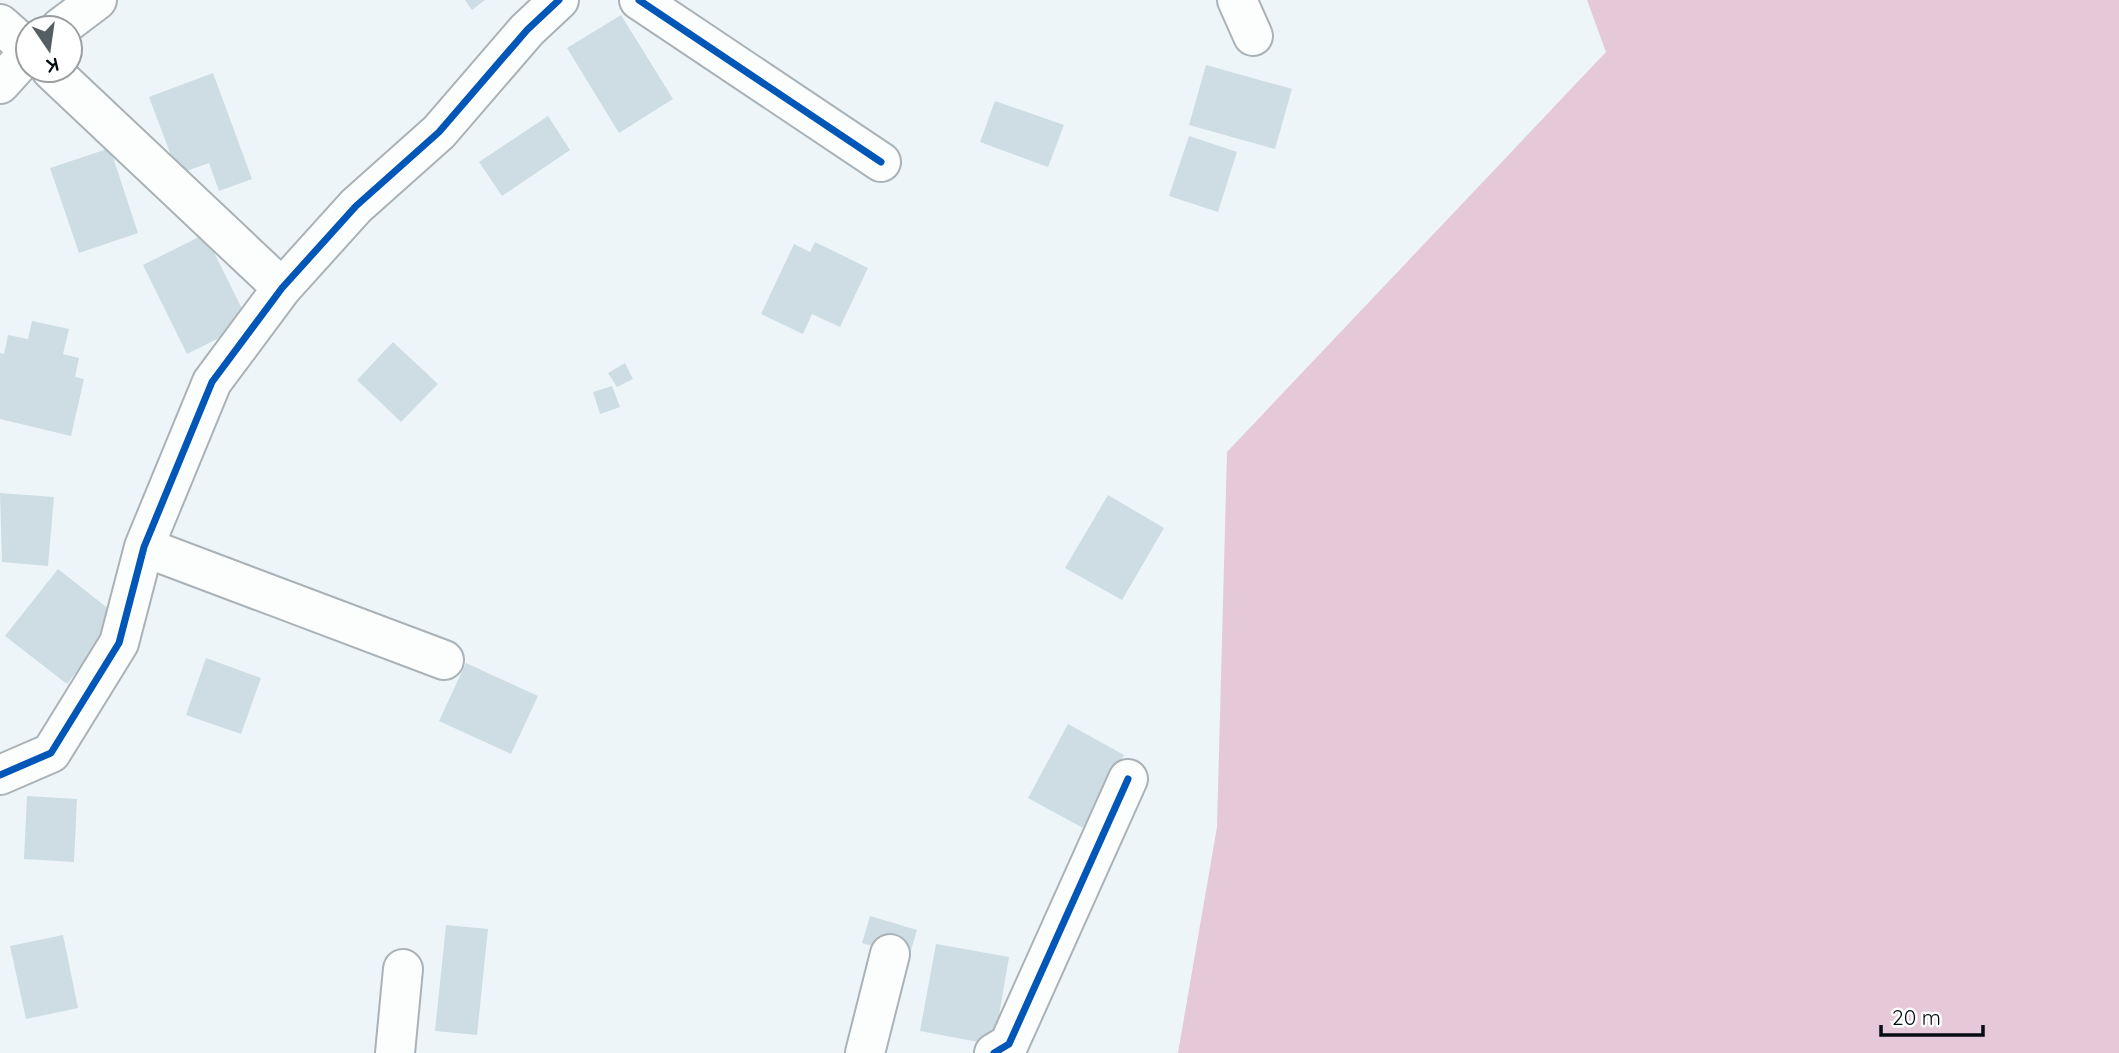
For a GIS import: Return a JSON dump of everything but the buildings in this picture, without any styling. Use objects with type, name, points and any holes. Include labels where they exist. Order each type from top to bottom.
[{"type":"street","points":[[78,14],[97,0]]},
{"type":"street","points":[[0,775],[51,753],[119,643],[144,547],[212,382],[282,289],[356,206],[439,132],[527,30],[559,0]]},
{"type":"street","points":[[639,0],[881,162]]},
{"type":"street","points":[[1237,0],[1253,36]]},
{"type":"street","points":[[0,24],[14,38]]},
{"type":"street","points":[[0,83],[14,67]]},
{"type":"street","points":[[66,84],[282,289]]},
{"type":"street","points":[[144,547],[444,660]]},
{"type":"street","points":[[994,1053],[1009,1044],[1128,779]]},
{"type":"street","points":[[867,1052],[890,954]]},
{"type":"street","points":[[395,1053],[403,969]]},
{"type":"shaded area","points":[[1587,0],[2119,0],[2119,1053],[1178,1053],[1217,827],[1227,452],[1606,52]]},
{"type":"cycle path","points":[[0,775],[51,753],[119,643],[144,547],[212,382],[282,288],[356,206],[439,132],[527,30],[559,0]]},
{"type":"cycle path","points":[[639,0],[881,162]]},
{"type":"cycle path","points":[[994,1053],[1009,1044],[1128,779]]}]
